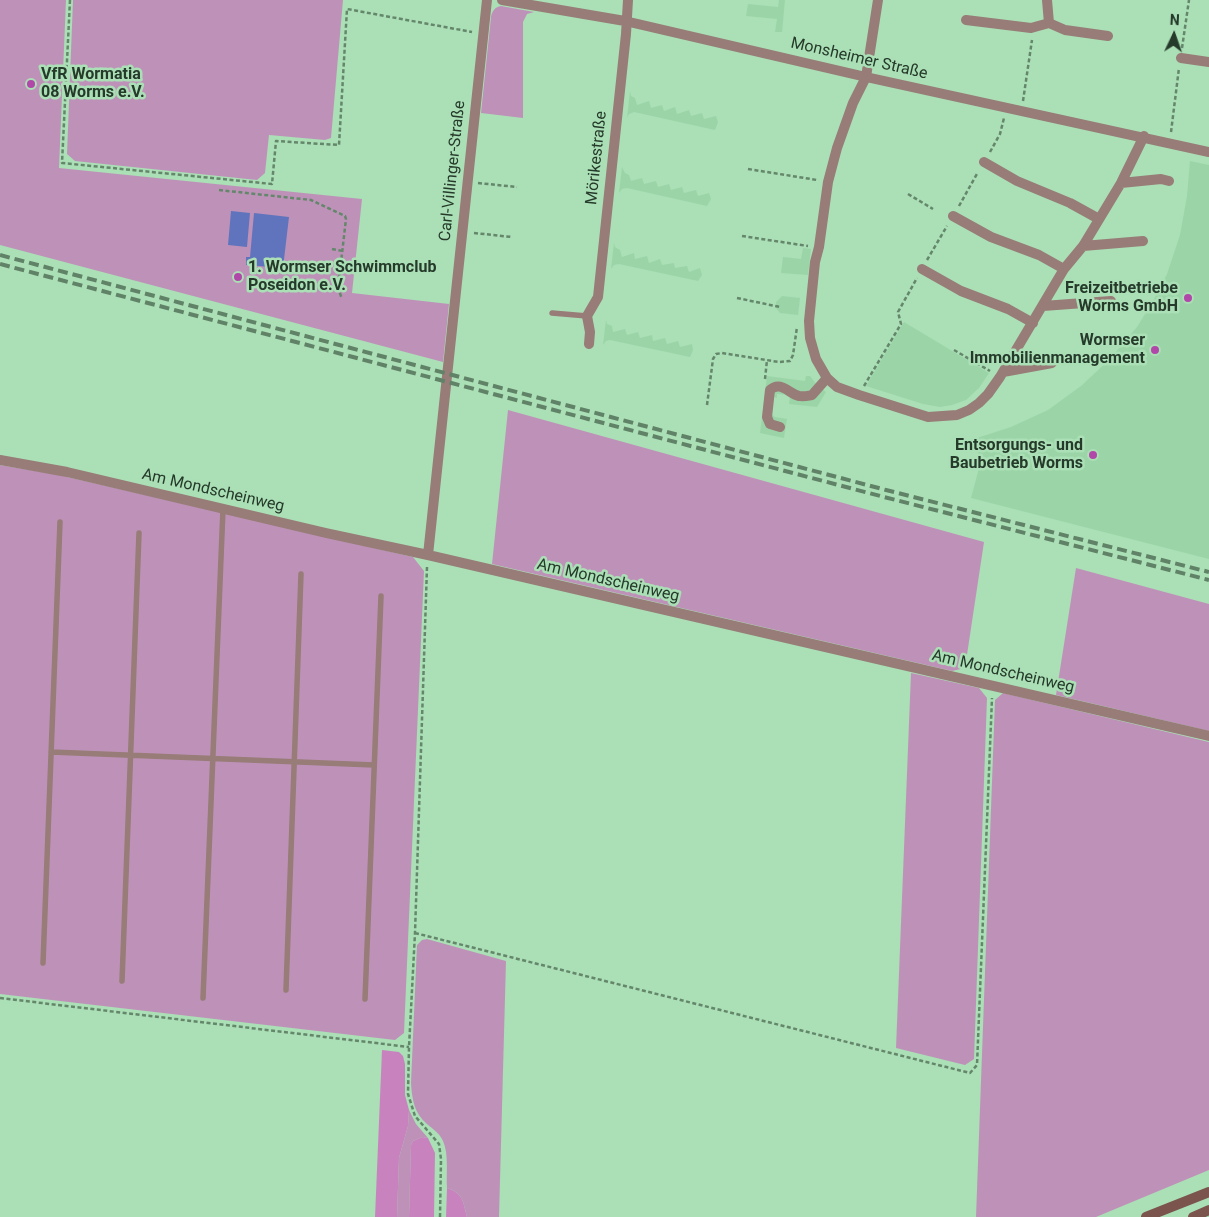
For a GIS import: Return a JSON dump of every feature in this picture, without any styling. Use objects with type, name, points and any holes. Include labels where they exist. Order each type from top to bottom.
[{"type":"main road","points":[[1146,1217],[1209,1192]]},
{"type":"main road","points":[[1193,1217],[1209,1210]]},
{"type":"street","name":"Carl-Villinger-Straße","points":[[428,555],[450,312],[462,232],[487,0]]},
{"type":"street","name":"Monsheimer Straße","points":[[502,0],[625,21],[866,77],[1144,136],[1209,152]]},
{"type":"street","name":"Mörikestraße","points":[[587,316],[598,297],[628,0]]},
{"type":"street","points":[[878,0],[866,77],[853,103],[837,148],[828,182],[819,247],[815,262],[809,329],[816,359],[827,378],[837,386],[928,417],[957,415],[969,410],[988,394],[1002,375],[1064,269],[1083,246],[1121,182],[1144,136]]},
{"type":"street","points":[[1047,0],[1050,23]]},
{"type":"street","points":[[966,20],[1031,28],[1050,23],[1065,30],[1108,36]]},
{"type":"street","points":[[1181,58],[1209,62]]},
{"type":"street","points":[[984,162],[1017,181],[1070,203],[1099,219]]},
{"type":"street","points":[[1121,182],[1161,179],[1169,181]]},
{"type":"street","points":[[953,216],[991,237],[1039,256],[1064,269]]},
{"type":"street","points":[[1083,246],[1144,241]]},
{"type":"street","points":[[922,268],[961,291],[1008,309],[1033,323]]},
{"type":"street","points":[[1043,306],[1111,301]]},
{"type":"street","points":[[587,316],[590,332],[588,344]]},
{"type":"street","points":[[1002,375],[1052,363]]},
{"type":"street","points":[[780,428],[770,424],[766,417],[769,394],[772,388],[787,388],[798,396],[812,395],[827,378]]},
{"type":"street","name":"Am Mondscheinweg","points":[[0,460],[67,472],[1209,736]]},
{"type":"lane","points":[[552,313],[587,316]]},
{"type":"lane","points":[[203,998],[223,509]]},
{"type":"lane","points":[[43,963],[60,522]]},
{"type":"lane","points":[[122,981],[139,533]]},
{"type":"lane","points":[[286,990],[301,574]]},
{"type":"lane","points":[[365,999],[380,596]]},
{"type":"lane","points":[[51,752],[374,765]]},
{"type":"path","points":[[70,0],[62,163],[272,184],[276,141],[339,145],[347,9],[483,34]]},
{"type":"path","points":[[1169,143],[1189,0]]},
{"type":"path","points":[[1022,110],[1032,34]]},
{"type":"path","points":[[859,395],[901,324],[898,312],[1000,134],[1006,107]]},
{"type":"path","points":[[748,169],[828,182]]},
{"type":"path","points":[[467,182],[517,187]]},
{"type":"path","points":[[219,190],[307,199],[345,216],[338,288],[342,299]]},
{"type":"path","points":[[908,194],[933,209]]},
{"type":"path","points":[[462,232],[512,237]]},
{"type":"path","points":[[742,236],[819,247]]},
{"type":"path","points":[[332,249],[343,251]]},
{"type":"path","points":[[737,298],[780,307]]},
{"type":"path","points":[[707,405],[712,359],[716,354],[722,353],[779,362],[790,361],[794,355],[797,323]]},
{"type":"path","points":[[954,350],[1002,375]]},
{"type":"path","points":[[428,555],[415,933],[408,1047],[409,1102],[415,1116],[439,1144],[440,1217]]},
{"type":"path","points":[[415,933],[970,1073],[977,1065],[992,685]]},
{"type":"path","points":[[0,998],[408,1047]]},
{"type":"shaded area","name":"1. Wormser Schwimmclub Poseidon e.V.","points":[[0,0],[66,0],[59,168],[362,199],[352,293],[449,304],[443,362],[0,245]]},
{"type":"shaded area","points":[[73,0],[343,0],[331,138],[325,140],[269,135],[265,173],[257,180],[75,161],[67,154]]},
{"type":"shaded area","points":[[779,0],[785,0],[782,32],[775,32],[777,19],[746,16],[748,4],[778,7]]},
{"type":"shaded area","points":[[501,6],[534,12],[527,14],[523,22],[523,118],[481,113],[491,17],[494,10]]},
{"type":"shaded area","points":[[630,91],[637,105],[649,101],[651,108],[662,105],[664,111],[675,107],[677,114],[689,110],[691,116],[702,113],[704,119],[716,116],[718,122],[715,130],[634,112],[629,114],[627,118]]},
{"type":"shaded area","name":"Entsorgungs- und Baubetrieb Worms","points":[[1190,161],[1209,165],[1209,559],[971,498],[978,472],[977,438],[1011,427],[1048,410],[1081,386],[1110,359],[1137,327],[1167,274],[1180,235],[1187,196]]},
{"type":"shaded area","points":[[622,167],[625,173],[629,175],[631,181],[642,178],[644,184],[656,181],[658,187],[669,184],[671,190],[682,187],[684,193],[696,190],[698,196],[709,193],[711,199],[707,206],[627,188],[622,189],[619,193]]},
{"type":"shaded area","points":[[614,243],[615,247],[620,250],[622,257],[634,253],[635,259],[647,256],[649,263],[660,259],[662,265],[674,263],[675,268],[687,266],[689,272],[700,268],[702,275],[698,281],[619,264],[614,265],[611,269]]},
{"type":"shaded area","points":[[803,248],[811,249],[808,275],[781,273],[783,257],[801,259]]},
{"type":"shaded area","points":[[782,296],[800,298],[798,315],[780,313],[776,308],[776,302]]},
{"type":"shaded area","points":[[606,320],[607,324],[612,326],[613,332],[625,329],[627,335],[638,332],[640,338],[652,335],[653,341],[665,338],[667,344],[678,341],[680,347],[692,344],[693,350],[690,357],[610,340],[606,341],[603,345]]},
{"type":"shaded area","points":[[904,322],[989,373],[979,388],[966,400],[940,407],[923,404],[866,386]]},
{"type":"shaded area","points":[[767,376],[805,381],[806,376],[810,376],[826,392],[817,407],[789,404],[790,395],[777,394],[777,398],[773,397],[770,413],[775,417],[787,419],[784,438],[760,433]]},
{"type":"shaded area","points":[[508,410],[984,542],[965,668],[952,671],[492,564]]},
{"type":"shaded area","points":[[0,465],[59,475],[413,557],[424,571],[404,1033],[395,1040],[0,994]]},
{"type":"shaded area","points":[[1076,568],[1209,604],[1209,731],[1056,695]]},
{"type":"shaded area","points":[[911,673],[979,688],[987,698],[974,1059],[965,1065],[896,1048]]},
{"type":"shaded area","points":[[1003,693],[1209,742],[1209,1170],[1096,1217],[976,1217],[995,700]]},
{"type":"shaded area","points":[[427,939],[506,961],[499,1217],[467,1217],[459,1195],[447,1188],[447,1158],[443,1141],[419,1115],[413,1100],[411,1083],[417,945],[422,940]]},
{"type":"shaded area","points":[[382,1050],[399,1052],[403,1056],[405,1064],[405,1095],[409,1110],[408,1126],[399,1158],[397,1217],[375,1217]]},
{"type":"shaded area","points":[[409,1110],[416,1124],[428,1138],[422,1137],[413,1141],[411,1145],[409,1217],[397,1217],[399,1158],[408,1126]]},
{"type":"shaded area","points":[[422,1137],[428,1138],[435,1153],[434,1217],[409,1217],[411,1145],[413,1141]]},
{"type":"shaded area","points":[[447,1188],[459,1195],[467,1217],[446,1217]]},
{"type":"water","points":[[231,211],[250,213],[247,247],[228,245]]},
{"type":"water","points":[[254,213],[289,217],[283,268],[246,265],[246,257],[250,257]]},
{"type":"railway","points":[[0,255],[886,490],[1209,572]]},
{"type":"railway","points":[[0,264],[884,497],[1209,580]]},
{"type":"place","name":"VfR Wormatia 08 Worms e.V.","points":[[31,84]]},
{"type":"place","name":"1. Wormser Schwimmclub Poseidon e.V.","points":[[238,277]]},
{"type":"place","name":"Freizeitbetriebe Worms GmbH","points":[[1188,298]]},
{"type":"place","name":"Wormser Immobilienmanagement","points":[[1155,350]]},
{"type":"place","name":"Entsorgungs- und Baubetrieb Worms","points":[[1093,455]]}]
